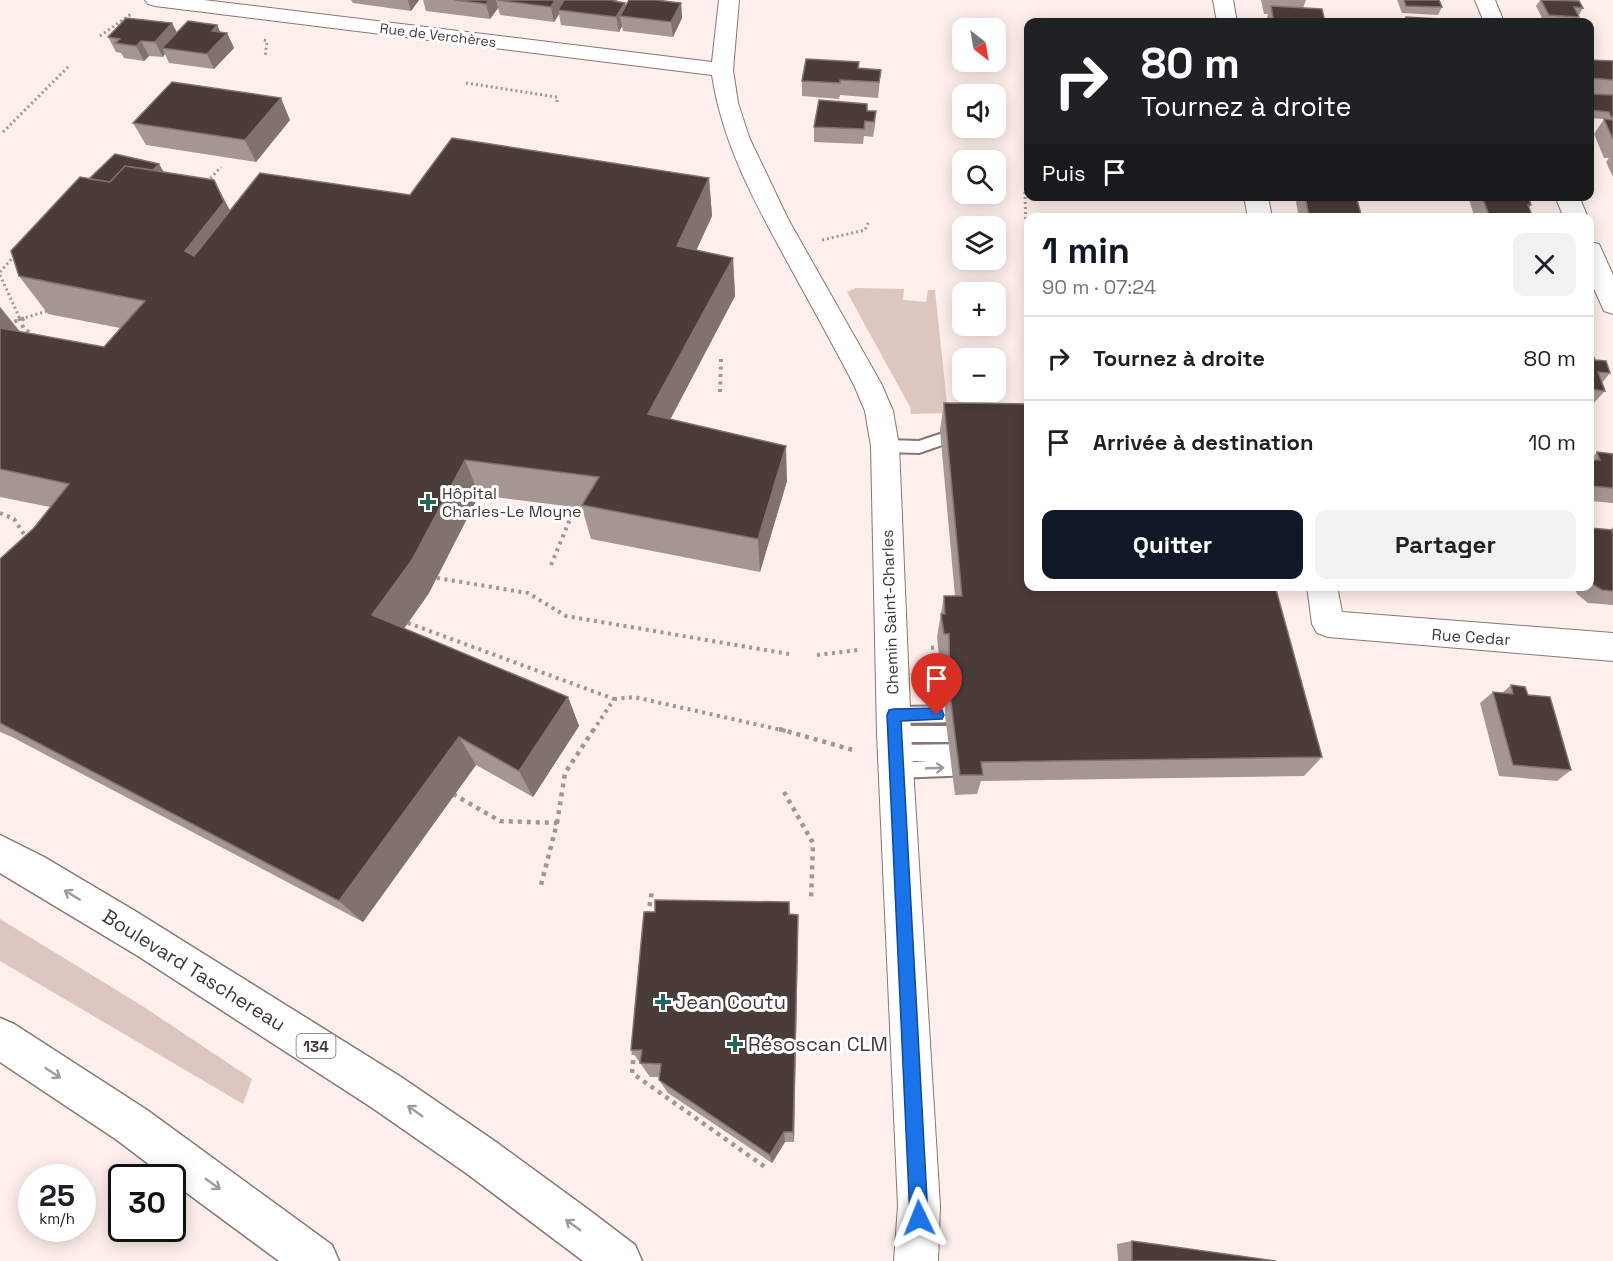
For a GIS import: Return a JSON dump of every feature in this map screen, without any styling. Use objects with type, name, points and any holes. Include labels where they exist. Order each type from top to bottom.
[{"type":"main road","name":"Boulevard Taschereau","points":[[0,853],[112,919],[345,1065],[512,1180],[619,1261]]},
{"type":"main road","points":[[0,1038],[132,1125],[316,1261]]},
{"type":"street","name":"Rue de Verchères","points":[[154,0],[722,70]]},
{"type":"street","name":"Chemin Saint-Charles","points":[[729,0],[722,70],[727,103],[738,137],[776,219],[868,385],[879,411],[885,446],[895,743],[919,1206],[916,1261]]},
{"type":"street","points":[[1223,0],[1226,18]]},
{"type":"street","points":[[1485,0],[1492,18]]},
{"type":"street","points":[[1594,260],[1613,305]]},
{"type":"street","name":"Rue Cedar","points":[[1323,591],[1328,624],[1613,647]]},
{"type":"lane","points":[[885,446],[941,446]]},
{"type":"lane","points":[[895,743],[967,714]]},
{"type":"lane","points":[[895,743],[971,751],[895,743]]},
{"type":"path","points":[[100,36],[133,12]]},
{"type":"path","points":[[3,132],[70,64]]},
{"type":"path","points":[[466,83],[557,97],[557,102]]},
{"type":"path","points":[[205,184],[220,167]]},
{"type":"path","points":[[812,242],[865,230],[869,221]]},
{"type":"path","points":[[20,250],[0,273],[24,328],[45,342]]},
{"type":"path","points":[[0,326],[47,311]]},
{"type":"path","points":[[720,392],[721,359]]},
{"type":"path","points":[[551,565],[575,507]]},
{"type":"path","points":[[0,513],[9,515],[18,523],[30,546]]},
{"type":"path","points":[[437,578],[528,593],[566,616],[789,654]]},
{"type":"path","points":[[408,623],[614,699],[634,697],[797,732],[853,750]]},
{"type":"path","points":[[931,648],[938,647]]},
{"type":"path","points":[[817,655],[858,650]]},
{"type":"path","points":[[540,889],[557,823],[565,773],[614,699]]},
{"type":"path","points":[[784,792],[813,843],[811,901]]},
{"type":"path","points":[[453,794],[500,821],[557,823]]},
{"type":"path","points":[[647,918],[652,891]]},
{"type":"path","points":[[634,1049],[632,1073],[765,1167]]},
{"type":"shaded area","points":[[856,288],[904,289],[903,300],[926,302],[928,290],[935,290],[948,413],[911,414],[910,407],[847,292]]},
{"type":"shaded area","points":[[0,919],[141,1005],[252,1079],[243,1104],[0,961]]},
{"type":"building","points":[[455,0],[489,0],[486,4]]},
{"type":"building","points":[[497,0],[555,0],[551,7]]},
{"type":"building","points":[[564,0],[614,0],[625,3],[616,17],[558,10]]},
{"type":"building","points":[[629,0],[681,3],[671,22],[620,16]]},
{"type":"building","points":[[1404,0],[1439,0],[1442,7],[1406,6]]},
{"type":"building","points":[[1541,0],[1579,1],[1583,8],[1574,7],[1579,17],[1549,15]]},
{"type":"building","points":[[1271,6],[1322,9],[1324,18],[1273,18]]},
{"type":"building","points":[[126,18],[172,23],[155,42],[141,41],[136,46],[115,43],[120,39],[108,37]]},
{"type":"building","points":[[188,21],[217,25],[212,31],[227,33],[207,54],[162,48]]},
{"type":"building","points":[[806,59],[859,62],[858,68],[881,70],[879,82],[802,81]]},
{"type":"building","points":[[1594,60],[1613,61],[1613,80],[1594,78]]},
{"type":"building","points":[[172,82],[281,98],[245,140],[133,123]]},
{"type":"building","points":[[1594,94],[1613,95],[1613,117],[1609,112],[1594,110]]},
{"type":"building","points":[[819,100],[867,104],[867,111],[876,111],[874,122],[865,121],[864,129],[814,127]]},
{"type":"building","points":[[1604,119],[1613,120],[1613,139]]},
{"type":"building","points":[[452,138],[709,178],[677,246],[733,258],[648,414],[786,446],[758,539],[582,505],[599,477],[465,460],[412,560],[372,615],[568,697],[519,771],[459,737],[339,901],[0,723],[0,559],[34,528],[69,484],[0,469],[0,328],[104,347],[145,301],[19,276],[11,251],[80,177],[110,182],[125,166],[214,180],[224,202],[185,251],[194,256],[260,173],[410,195]]},
{"type":"building","points":[[115,154],[159,164],[153,170],[125,166],[110,182],[89,179]]},
{"type":"building","points":[[1306,201],[1357,201],[1361,213],[1308,213]]},
{"type":"building","points":[[1484,201],[1530,201],[1531,205],[1528,205],[1531,213],[1488,213]]},
{"type":"building","points":[[1594,357],[1595,360],[1606,361],[1610,373],[1598,372],[1605,391],[1594,390]]},
{"type":"building","points":[[944,403],[1024,404],[1024,591],[1276,591],[1322,757],[981,762],[983,775],[960,775],[950,694],[949,634],[944,634],[941,614],[945,614],[944,596],[962,596]]},
{"type":"building","points":[[1597,452],[1613,454],[1613,488],[1594,486],[1594,460],[1600,460]]},
{"type":"building","points":[[1594,528],[1612,530],[1613,534],[1613,591],[1602,590],[1594,585]]},
{"type":"building","points":[[1511,685],[1525,687],[1528,695],[1550,697],[1571,770],[1513,765],[1493,692],[1513,694]]},
{"type":"building","points":[[655,900],[789,902],[789,914],[798,915],[793,1132],[784,1132],[770,1155],[659,1080],[661,1064],[640,1063],[642,1050],[631,1050],[644,912],[655,912]]},
{"type":"building","points":[[1132,1241],[1276,1261],[1132,1261]]},
{"type":"place","name":"Hôpital Charles-Le Moyne","points":[[428,502]]},
{"type":"place","name":"Jean Coutu","points":[[663,1002]]},
{"type":"place","name":"Résoscan CLM","points":[[735,1044]]},
{"type":"route","points":[[919,1218],[894,715],[937,715]]}]
